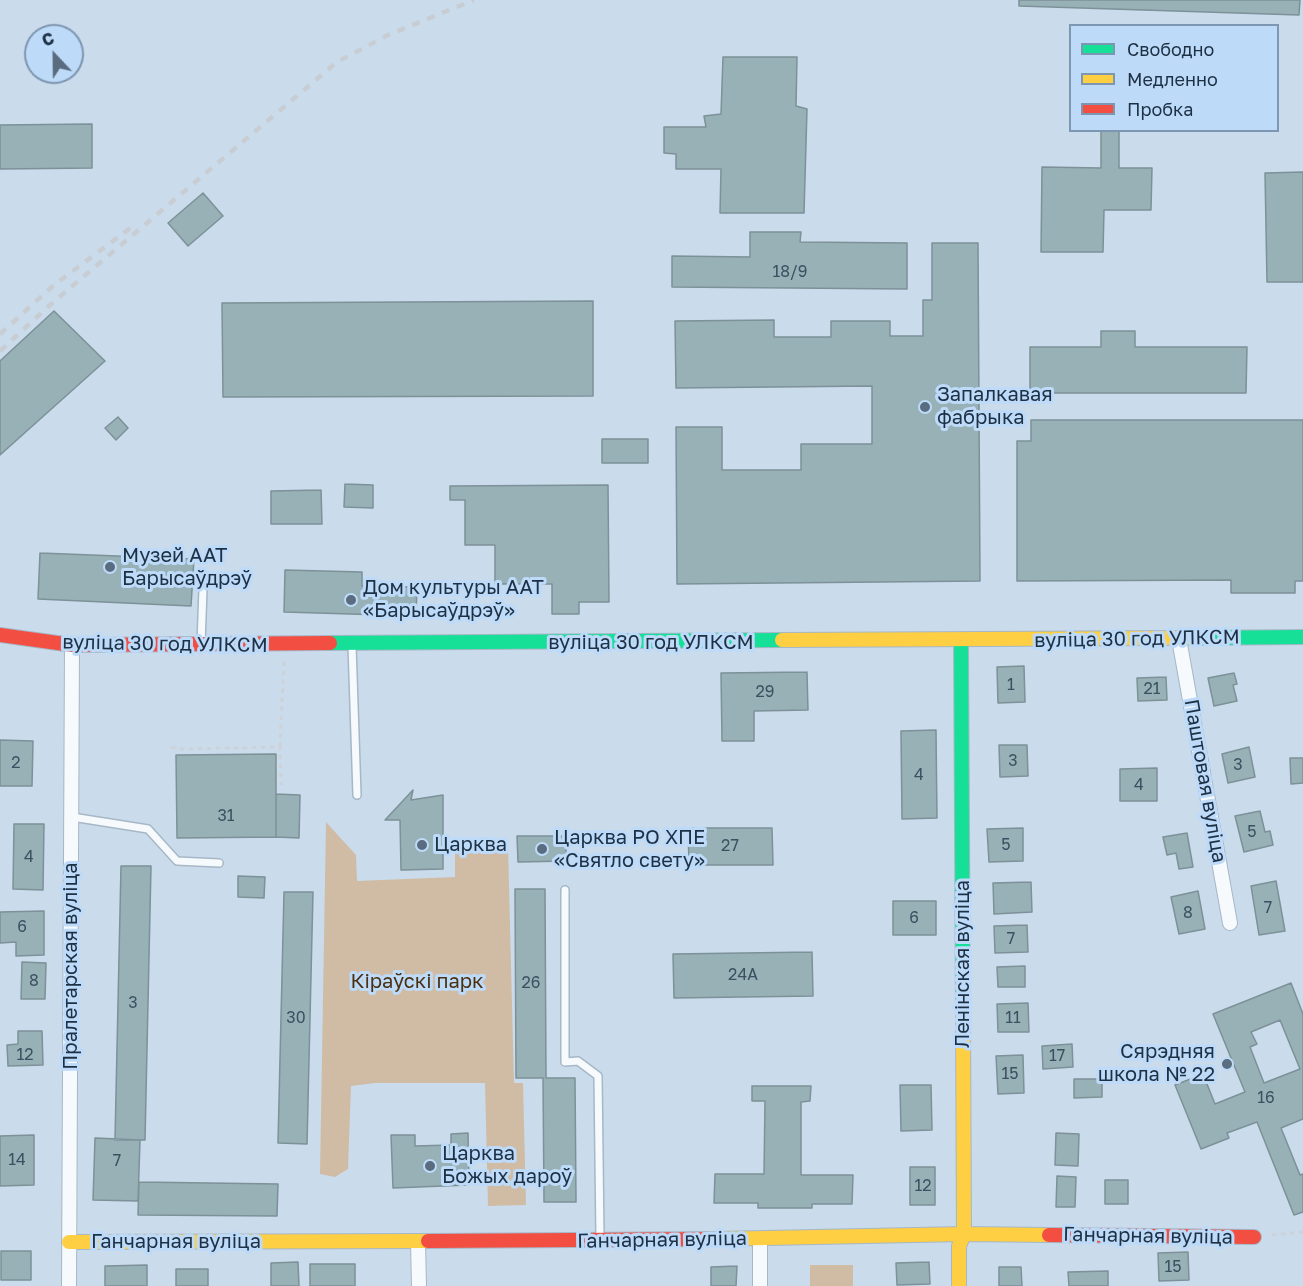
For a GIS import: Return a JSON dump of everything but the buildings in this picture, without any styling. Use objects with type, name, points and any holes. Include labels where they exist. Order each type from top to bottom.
[{"type":"street","name":"вуліца 30 год УЛКСМ","points":[[0,635],[72,645],[1303,638]]},
{"type":"street","name":"Паштовая вуліца","points":[[1179,639],[1230,923]]},
{"type":"street","name":"Ленінская вуліца","points":[[959,1286],[959,1246],[964,1234],[961,641]]},
{"type":"street","name":"Пралетарская вуліца","points":[[69,1286],[72,645]]},
{"type":"street","name":"Ганчарная вуліца","points":[[69,1242],[760,1239],[964,1234],[1254,1237]]},
{"type":"street","points":[[760,1239],[760,1286]]},
{"type":"street","points":[[418,1242],[419,1286]]},
{"type":"lane","points":[[201,645],[203,589]]},
{"type":"lane","points":[[352,645],[357,795]]},
{"type":"lane","points":[[72,817],[148,829],[177,861],[219,864]]},
{"type":"lane","points":[[565,890],[565,1062],[578,1061],[598,1076],[600,1240]]},
{"type":"path","points":[[281,785],[280,747],[284,660]]},
{"type":"path","points":[[171,747],[280,747]]},
{"type":"path","points":[[1254,1237],[1303,1232]]},
{"type":"green space","name":"Кіраўскі парк","points":[[326,822],[356,855],[357,881],[455,877],[455,847],[508,846],[514,1083],[523,1083],[526,1205],[488,1206],[485,1083],[375,1083],[351,1086],[348,1169],[335,1177],[320,1174]]},
{"type":"green space","points":[[810,1265],[853,1265],[853,1286],[810,1286]]},
{"type":"railway","points":[[0,351],[50,305],[337,62],[388,35],[474,0]]},
{"type":"railway","points":[[0,334],[54,285],[133,226]]},
{"type":"traffic: fast","points":[[1186,638],[1303,637]]},
{"type":"traffic: fast","points":[[330,643],[782,640]]},
{"type":"traffic: fast","points":[[961,641],[963,1015]]},
{"type":"traffic: slow","points":[[782,640],[1186,638]]},
{"type":"traffic: slow","points":[[959,1286],[959,1246],[964,1234],[963,1015]]},
{"type":"traffic: slow","points":[[717,1239],[964,1234],[1049,1235]]},
{"type":"traffic: slow","points":[[69,1242],[428,1241]]},
{"type":"traffic: jam","points":[[0,635],[72,645],[330,643]]},
{"type":"traffic: jam","points":[[1049,1235],[1254,1237]]},
{"type":"traffic: jam","points":[[428,1241],[717,1239]]},
{"type":"place","name":"Запалкавая фабрыка","points":[[925,407]]},
{"type":"place","name":"Музей ААТ Барысаўдрэў","points":[[110,567]]},
{"type":"place","name":"Дом культуры ААТ «Барысаўдрэў»","points":[[351,600]]},
{"type":"place","name":"Царква","points":[[422,845]]},
{"type":"place","name":"Царква РО ХПЕ «Святло свету»","points":[[542,849]]},
{"type":"place","name":"Сярэдняя школа № 22","points":[[1227,1064]]},
{"type":"place","name":"Царква Божых дароў","points":[[430,1166]]}]
